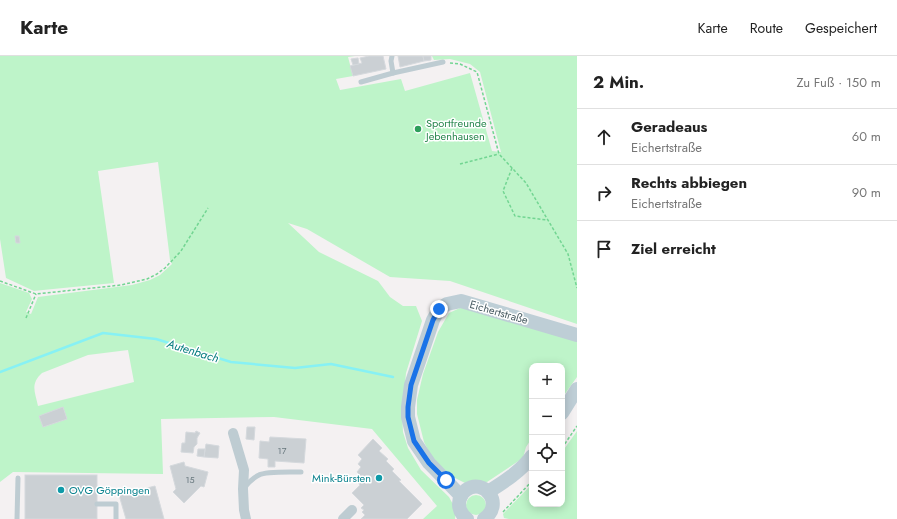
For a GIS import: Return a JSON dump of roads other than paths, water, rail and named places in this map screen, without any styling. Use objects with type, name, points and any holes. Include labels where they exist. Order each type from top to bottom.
[{"type":"street","name":"Eichertstraße","points":[[461,496],[429,463],[414,441],[408,417],[411,385],[433,320],[439,309],[447,304],[461,301],[577,335]]},
{"type":"street","points":[[565,408],[577,390]]},
{"type":"street","points":[[233,433],[244,470],[243,488],[246,519]]},
{"type":"street","points":[[488,492],[506,480],[529,459]]},
{"type":"street","points":[[466,519],[462,515],[458,505],[459,500],[468,488],[474,487],[484,489],[488,492],[493,501],[492,511],[484,519]]},
{"type":"street","points":[[343,519],[352,510]]},
{"type":"lane","points":[[392,56],[391,61],[394,74]]},
{"type":"lane","points":[[362,82],[443,62]]},
{"type":"lane","points":[[243,488],[260,474],[301,472]]},
{"type":"lane","points":[[17,519],[18,478]]},
{"type":"lane","points":[[97,504],[116,504],[116,519]]},
{"type":"waterway","name":"Autenbach","points":[[0,372],[103,333],[156,339],[231,362],[295,368],[331,364],[393,377]]},
{"type":"place","name":"Sportfreunde Jebenhausen","points":[[418,129]]},
{"type":"place","name":"Mink-Bürsten","points":[[379,478]]},
{"type":"place","name":"OVG Göppingen","points":[[61,490]]}]
